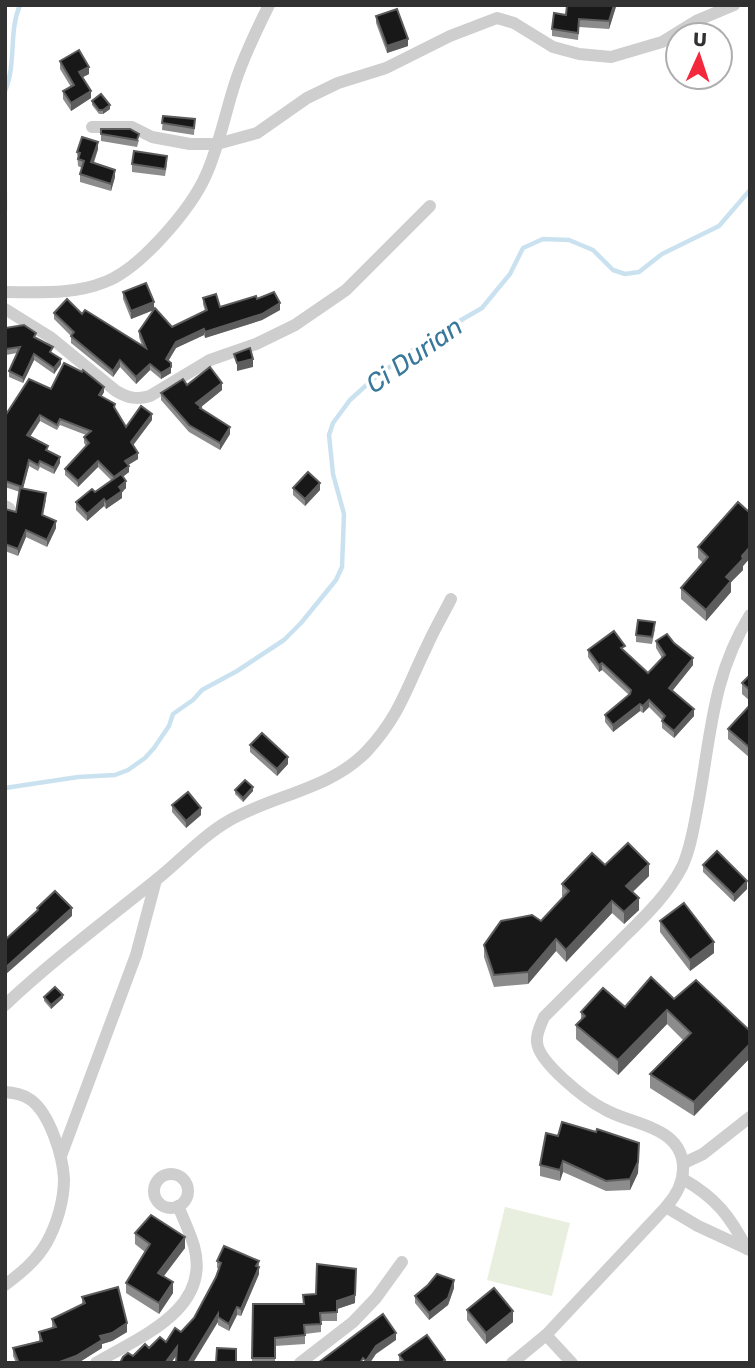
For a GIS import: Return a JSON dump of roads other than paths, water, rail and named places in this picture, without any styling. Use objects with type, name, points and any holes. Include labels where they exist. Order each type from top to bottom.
[{"type":"street","points":[[5,292],[59,293],[77,290],[106,282],[145,256],[186,208],[206,177],[246,54],[269,5]]},
{"type":"street","points":[[92,127],[132,127],[152,137],[190,144],[217,144],[257,133],[307,98],[386,68],[450,36],[497,18],[514,23],[553,47],[579,54],[611,57],[662,42],[696,21],[734,5]]},
{"type":"street","points":[[5,309],[50,337],[116,391],[139,399],[150,396],[179,376],[210,360],[256,344],[316,311],[346,290],[430,206]]},
{"type":"street","points":[[5,1005],[214,830],[231,819],[305,789],[344,769],[364,754],[396,716],[426,647],[451,599]]},
{"type":"street","points":[[512,1363],[546,1335],[678,1195],[684,1163],[670,1139],[655,1129],[603,1109],[573,1087],[541,1055],[537,1044],[538,1033],[544,1017],[653,907],[671,886],[683,865],[691,838],[714,703],[722,672],[750,615]]},
{"type":"street","points":[[61,1156],[136,955],[156,880]]},
{"type":"street","points":[[5,1092],[17,1093],[31,1099],[40,1109],[61,1156],[64,1179],[62,1196],[47,1241],[35,1259],[5,1285]]},
{"type":"street","points":[[684,1163],[703,1154],[750,1117]]},
{"type":"street","points":[[683,1179],[715,1200],[732,1220],[749,1249]]},
{"type":"street","points":[[96,1363],[175,1315],[190,1297],[196,1274],[195,1248],[178,1206]]},
{"type":"street","points":[[666,1208],[749,1249]]},
{"type":"street","points":[[300,1363],[353,1322],[376,1298],[402,1262]]},
{"type":"street","points":[[546,1335],[572,1363]]},
{"type":"waterway","points":[[5,91],[11,70],[14,26],[20,5]]},
{"type":"waterway","name":"Ci Durian","points":[[5,788],[78,777],[115,775],[128,770],[154,748],[169,726],[173,714],[202,690],[284,640],[301,623],[336,580],[342,567],[344,514],[333,474],[329,435],[333,423],[350,400],[372,380],[425,341],[482,308],[510,274],[523,248],[543,239],[569,240],[593,250],[613,270],[625,274],[639,272],[662,254],[719,226],[750,190]]},
{"type":"waterway","points":[[5,193],[5,210]]}]
